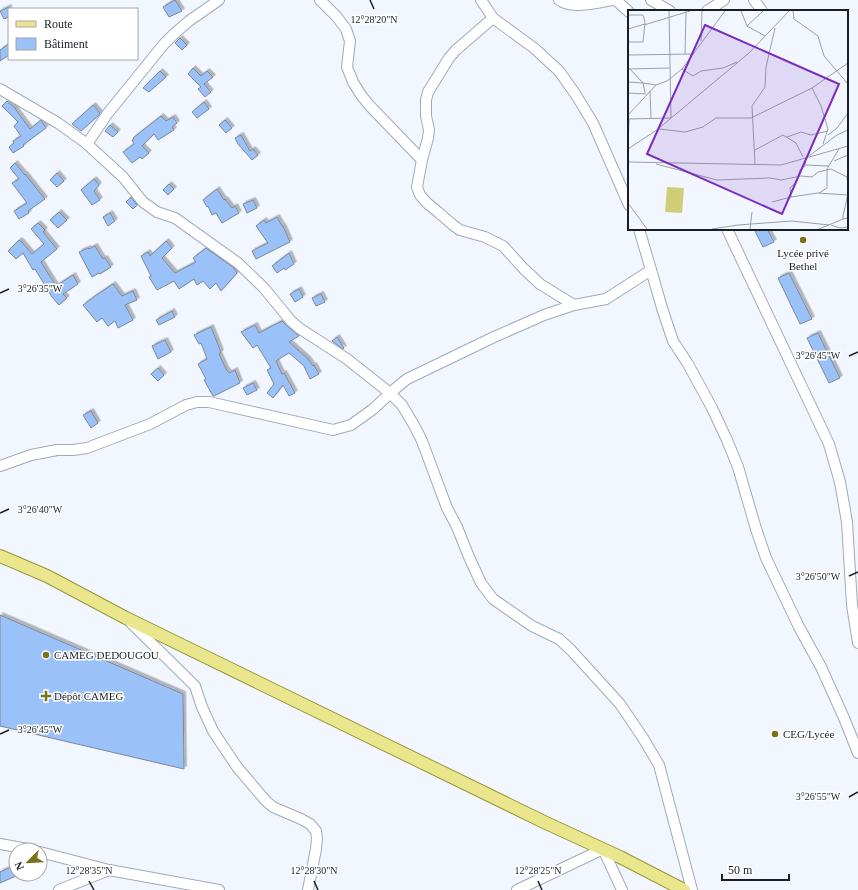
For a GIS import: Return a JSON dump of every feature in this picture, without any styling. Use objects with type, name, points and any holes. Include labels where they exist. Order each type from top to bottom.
[{"type":"main road","points":[[0,556],[47,576],[126,618],[544,822],[603,849],[684,890]]},
{"type":"street","points":[[87,144],[108,113],[164,44],[189,21],[219,0]]},
{"type":"street","points":[[320,0],[337,17],[346,29],[350,41],[347,67],[353,82],[369,105],[422,160]]},
{"type":"street","points":[[559,0],[573,6],[615,0],[628,11]]},
{"type":"street","points":[[651,0],[668,10]]},
{"type":"street","points":[[709,10],[724,0]]},
{"type":"street","points":[[754,0],[761,10]]},
{"type":"street","points":[[484,1],[493,18],[534,48],[558,71],[576,95],[593,123],[628,203]]},
{"type":"street","points":[[493,18],[456,50],[449,58],[428,92],[426,100],[426,116],[429,130],[417,187],[420,195],[427,204],[453,225],[460,230],[485,237],[503,246],[540,284],[574,305]]},
{"type":"street","points":[[0,88],[46,116],[87,144],[123,177],[143,202],[157,212],[175,218],[238,263],[264,288],[291,321],[299,328],[346,359],[390,393],[402,405],[422,441],[447,508],[457,527],[469,557],[481,582],[493,600],[532,626],[559,639],[571,650],[620,704],[643,738],[659,765],[692,890]]},
{"type":"street","points":[[639,230],[673,341],[688,364],[712,408],[727,440],[738,468],[766,558],[799,627],[821,667],[858,753]]},
{"type":"street","points":[[728,230],[829,444],[840,482],[847,522],[852,605],[858,643]]},
{"type":"street","points":[[0,466],[31,455],[57,450],[87,448],[150,424],[186,405],[197,402],[209,402],[333,430],[351,424],[372,410],[407,380],[544,314],[574,305],[606,299],[652,270]]},
{"type":"street","points":[[126,618],[195,686],[202,707],[213,731],[237,767],[266,801],[273,807],[310,824],[316,831],[316,849],[308,890]]},
{"type":"street","points":[[517,890],[603,849],[622,890]]},
{"type":"street","points":[[48,854],[109,870],[195,888],[219,890]]},
{"type":"street","points":[[59,890],[109,870]]},
{"type":"building","points":[[175,0],[182,11],[169,17],[163,7]]},
{"type":"building","points":[[9,7],[8,17],[4,19],[0,11]]},
{"type":"building","points":[[180,38],[187,45],[182,50],[175,43]]},
{"type":"building","points":[[8,45],[8,56],[0,61],[0,50]]},
{"type":"building","points":[[193,68],[201,76],[207,71],[213,77],[204,84],[211,92],[205,97],[198,89],[201,87],[188,74]]},
{"type":"building","points":[[160,71],[166,77],[149,92],[143,88]]},
{"type":"building","points":[[7,101],[16,109],[30,129],[41,120],[46,128],[13,153],[9,147],[14,143],[13,141],[21,136],[14,126],[18,122],[2,106]]},
{"type":"building","points":[[204,102],[209,109],[197,118],[192,112]]},
{"type":"building","points":[[93,105],[100,113],[81,131],[72,124]]},
{"type":"building","points":[[161,116],[166,121],[173,117],[177,123],[172,127],[174,130],[158,140],[154,134],[142,146],[149,153],[142,159],[140,157],[132,163],[123,152],[134,144],[132,140],[134,139],[133,138]]},
{"type":"building","points":[[225,120],[232,128],[226,133],[219,125]]},
{"type":"building","points":[[110,125],[118,132],[113,137],[105,131]]},
{"type":"building","points":[[241,135],[250,151],[253,149],[258,155],[252,160],[238,144],[235,138]]},
{"type":"building","points":[[15,163],[45,199],[28,211],[29,213],[19,219],[14,211],[27,203],[12,183],[19,179],[10,168]]},
{"type":"building","points":[[57,173],[64,181],[57,187],[50,180]]},
{"type":"building","points":[[94,179],[99,185],[94,191],[100,200],[92,205],[81,190]]},
{"type":"building","points":[[169,184],[174,189],[168,195],[163,190]]},
{"type":"building","points":[[217,189],[224,200],[225,199],[232,208],[235,206],[239,213],[222,223],[216,213],[212,215],[208,206],[207,207],[203,200]]},
{"type":"building","points":[[131,197],[137,205],[133,209],[126,202]]},
{"type":"building","points":[[253,200],[257,208],[247,213],[243,204]]},
{"type":"building","points":[[59,212],[67,220],[58,228],[50,220]]},
{"type":"building","points":[[110,213],[115,221],[108,226],[103,217]]},
{"type":"building","points":[[277,217],[290,242],[256,259],[252,251],[268,243],[256,226],[264,220],[266,223]]},
{"type":"building","points":[[38,223],[45,230],[43,232],[57,249],[41,262],[56,286],[73,275],[78,284],[63,294],[67,298],[59,305],[52,297],[35,269],[33,270],[23,253],[16,259],[8,251],[19,240],[32,254],[44,244],[31,229]]},
{"type":"building","points":[[754,230],[768,230],[774,242],[763,247]]},
{"type":"building","points":[[166,241],[172,248],[162,258],[175,273],[196,262],[193,258],[206,248],[234,268],[237,273],[221,291],[216,283],[210,289],[203,281],[197,285],[194,279],[179,289],[174,281],[157,290],[149,277],[151,276],[141,256],[148,252],[150,256]]},
{"type":"building","points":[[95,246],[103,259],[105,258],[111,267],[92,277],[79,252]]},
{"type":"building","points":[[289,253],[294,264],[277,273],[272,266]]},
{"type":"building","points":[[789,273],[812,319],[800,324],[778,278]]},
{"type":"building","points":[[113,284],[122,296],[133,291],[137,300],[125,305],[133,320],[118,328],[115,321],[108,326],[102,318],[97,322],[83,305]]},
{"type":"building","points":[[299,289],[303,297],[295,302],[290,294]]},
{"type":"building","points":[[321,294],[325,302],[316,306],[312,298]]},
{"type":"building","points":[[172,311],[175,317],[159,325],[156,320]]},
{"type":"building","points":[[282,321],[299,336],[289,342],[308,359],[313,366],[314,365],[319,374],[310,379],[304,366],[289,353],[276,361],[282,374],[284,373],[295,393],[289,396],[283,385],[273,398],[267,393],[274,384],[267,370],[271,368],[257,345],[253,348],[241,332],[255,325],[259,333]]},
{"type":"building","points":[[211,327],[221,352],[219,354],[226,369],[229,373],[235,370],[240,383],[214,396],[204,380],[206,379],[198,364],[207,359],[201,343],[199,344],[194,335]]},
{"type":"building","points":[[818,333],[840,378],[829,383],[807,338]]},
{"type":"building","points":[[337,337],[344,348],[343,349],[332,341]]},
{"type":"building","points":[[165,340],[171,352],[158,359],[152,346]]},
{"type":"building","points":[[158,368],[164,375],[158,381],[151,374]]},
{"type":"building","points":[[253,383],[257,390],[247,395],[243,388]]},
{"type":"building","points":[[91,411],[98,423],[91,428],[83,415]]},
{"type":"building","name":"CAMEG DEDOUGOU","points":[[0,615],[183,694],[184,769],[0,726]]},
{"type":"building","points":[[8,868],[8,880],[0,883],[0,872]]},
{"type":"place","name":"Lycée privé Bethel","points":[[803,240]]},
{"type":"place","name":"CAMEG DEDOUGOU","points":[[46,655]]},
{"type":"place","name":"Dépôt CAMEG","points":[[46,696]]},
{"type":"place","name":"CEG/Lycée","points":[[775,734]]}]
